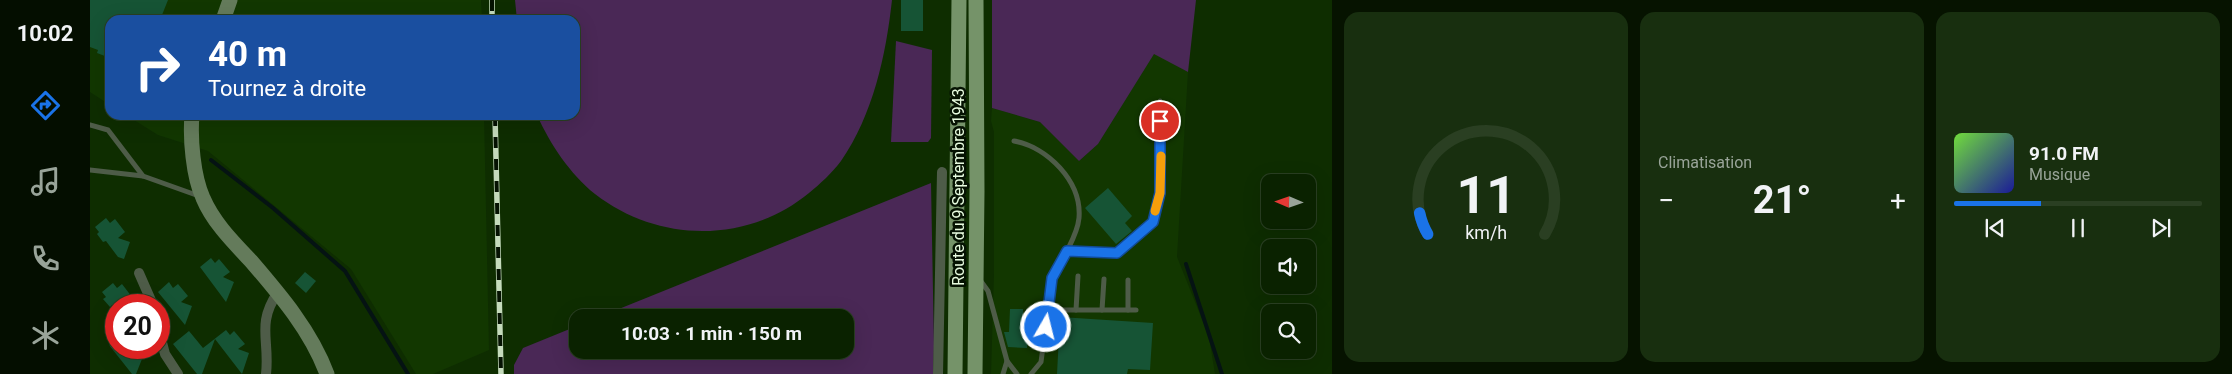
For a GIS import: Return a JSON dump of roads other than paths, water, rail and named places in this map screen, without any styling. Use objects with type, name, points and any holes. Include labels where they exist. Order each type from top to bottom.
[{"type":"main road","points":[[225,15],[230,0]]},
{"type":"main road","name":"Route du 9 Septembre 1943","points":[[956,374],[959,0]]},
{"type":"main road","name":"Route du 9 Septembre 1943","points":[[975,374],[977,191],[976,0]]},
{"type":"main road","points":[[192,120],[195,164],[202,197],[219,225],[278,292],[307,332],[319,353],[327,374]]},
{"type":"street","points":[[938,374],[942,172]]},
{"type":"street","points":[[139,273],[148,294]]},
{"type":"street","points":[[266,374],[265,318],[267,310],[278,292]]},
{"type":"street","points":[[168,359],[178,374]]},
{"type":"lane","points":[[1067,251],[1117,253],[1153,222],[1160,193],[1162,140],[1160,101]]},
{"type":"lane","points":[[90,125],[108,130],[143,176]]},
{"type":"lane","points":[[1014,141],[1027,143],[1042,151],[1056,164],[1068,180],[1077,201],[1079,218],[1074,236],[1052,278],[1041,362],[1031,374]]},
{"type":"lane","points":[[90,170],[143,176],[202,197]]},
{"type":"lane","points":[[975,274],[988,291],[1007,361],[1017,374]]},
{"type":"lane","points":[[1076,310],[1078,276]]},
{"type":"lane","points":[[1102,310],[1104,279]]},
{"type":"lane","points":[[1128,280],[1128,310]]},
{"type":"lane","points":[[1048,310],[1136,310]]},
{"type":"lane","points":[[1003,374],[1007,361]]},
{"type":"waterway","points":[[211,160],[273,208],[345,271],[408,374]]},
{"type":"waterway","points":[[1186,264],[1222,374]]},
{"type":"railway","points":[[492,0],[492,15]]},
{"type":"railway","points":[[495,120],[501,374]]}]
